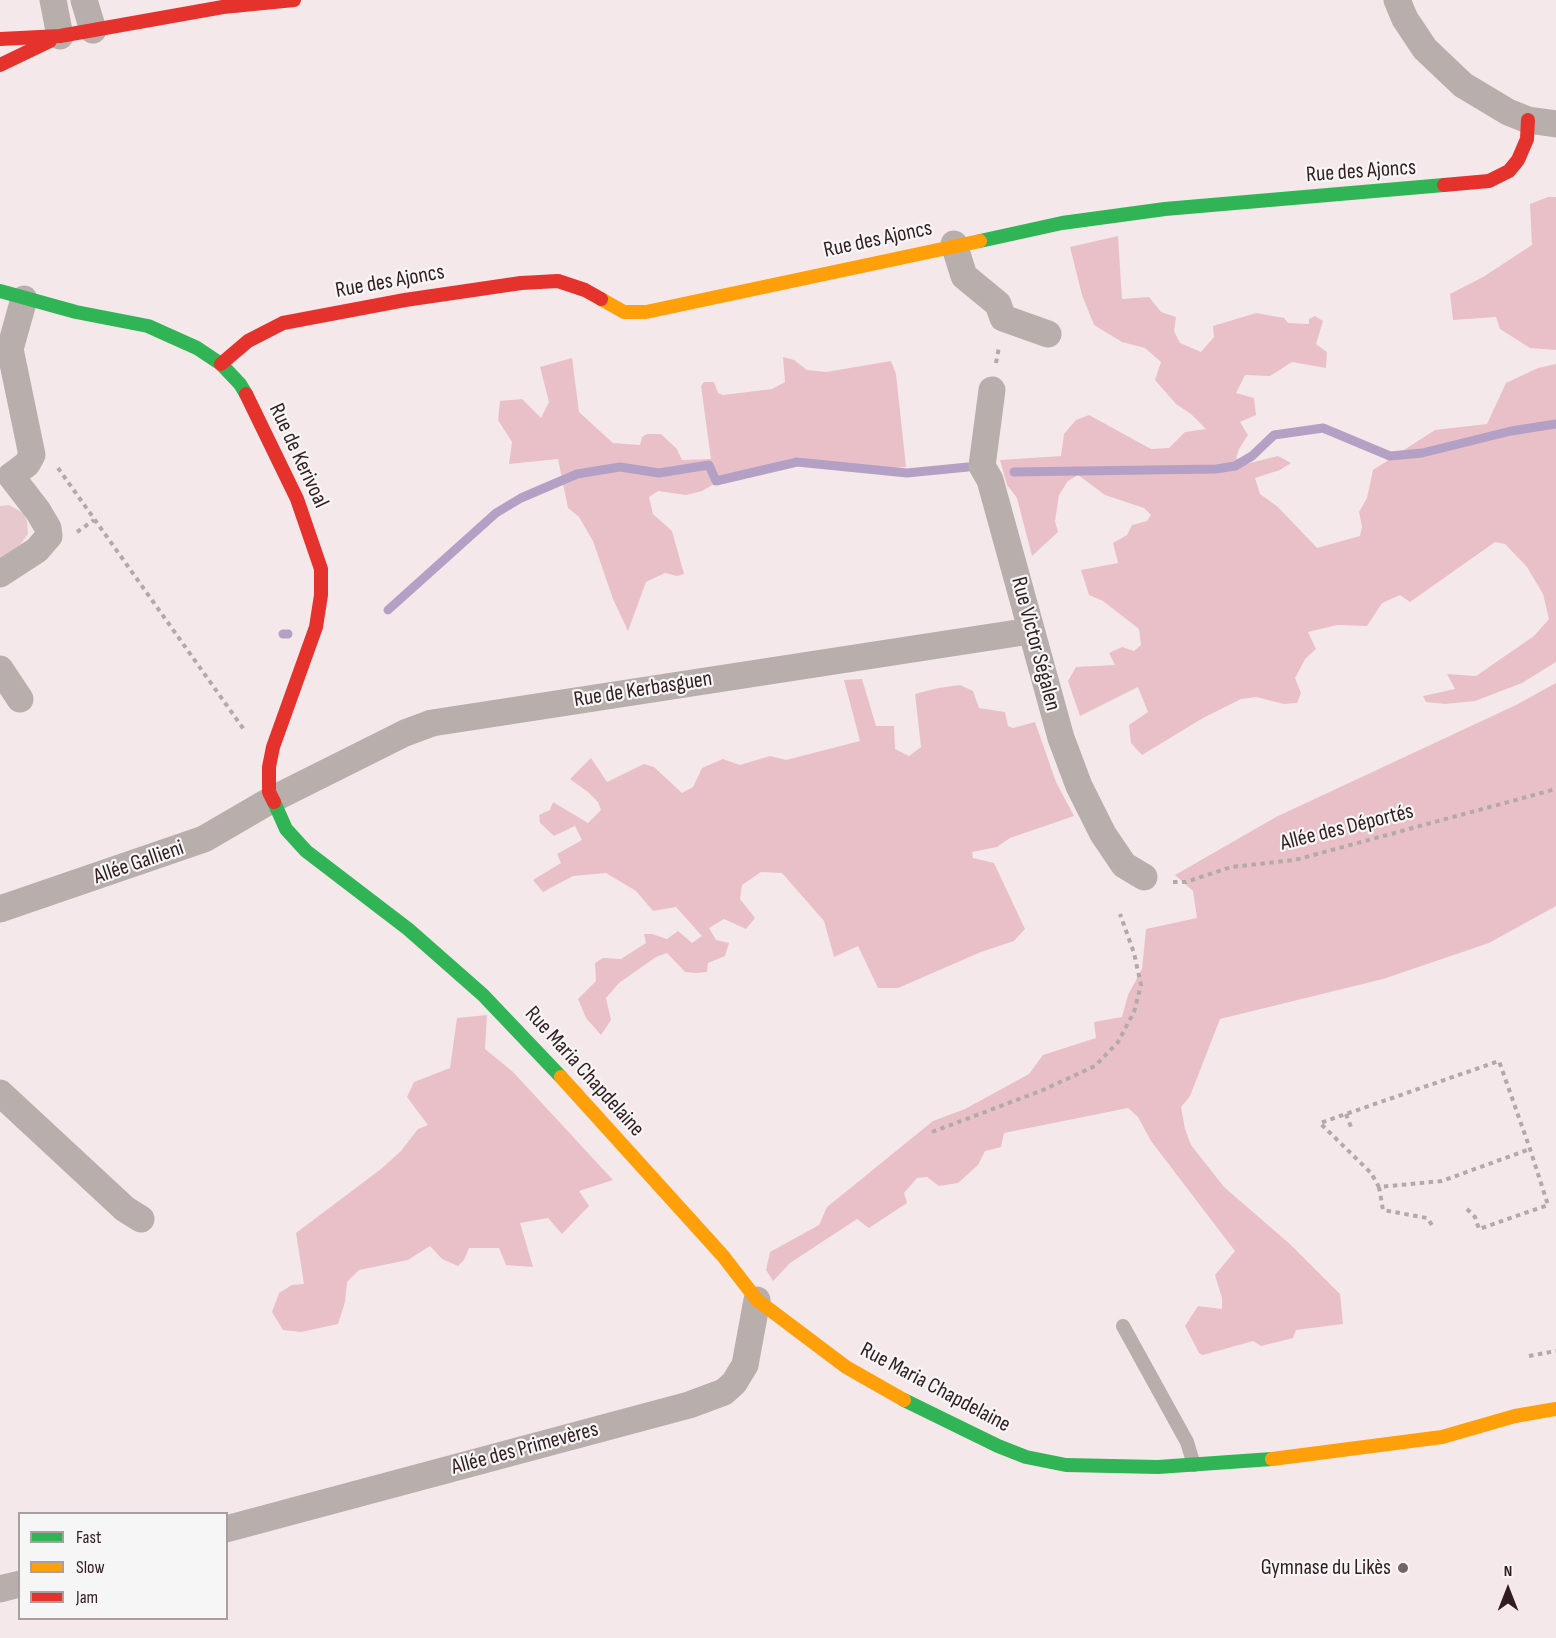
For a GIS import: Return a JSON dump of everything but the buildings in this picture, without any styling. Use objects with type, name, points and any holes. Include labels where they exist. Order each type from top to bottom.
[{"type":"street","points":[[52,0],[60,36]]},
{"type":"street","points":[[84,0],[93,30]]},
{"type":"street","points":[[0,39],[60,36],[93,30],[180,6],[294,0]]},
{"type":"street","points":[[1397,0],[1413,33],[1450,75],[1496,106],[1528,120],[1556,124]]},
{"type":"street","points":[[0,64],[60,36]]},
{"type":"street","name":"Rue des Ajoncs","points":[[220,364],[248,341],[283,323],[405,300],[521,283],[558,281],[579,288],[624,312],[646,312],[954,244],[1062,223],[1165,209],[1489,181],[1509,171],[1518,159],[1527,139],[1528,120]]},
{"type":"street","points":[[954,244],[964,276],[998,304],[1003,318],[1048,334]]},
{"type":"street","points":[[0,574],[37,550],[49,536],[48,528],[38,511],[5,480],[27,464],[32,455],[10,349],[12,295]]},
{"type":"street","name":"Rue de Kerivoal","points":[[12,295],[148,326],[197,348],[220,364],[240,384],[271,442],[303,514],[321,569],[321,594],[316,627],[270,758],[268,786],[272,800]]},
{"type":"street","name":"Rue Victor Ségalen","points":[[992,390],[982,466],[990,480],[1060,738],[1079,786],[1115,854],[1124,866],[1144,877]]},
{"type":"street","name":"Rue de Kerbasguen","points":[[272,800],[405,733],[456,717],[1030,631]]},
{"type":"street","points":[[0,669],[20,699]]},
{"type":"street","name":"Allée Gallieni","points":[[0,909],[204,839],[272,800]]},
{"type":"street","name":"Rue Maria Chapdelaine","points":[[272,800],[286,829],[296,841],[433,949],[511,1023],[735,1269],[757,1300],[864,1378],[973,1435],[1026,1457],[1066,1465],[1194,1466],[1442,1437],[1515,1416],[1556,1409]]},
{"type":"street","points":[[0,1093],[125,1209],[141,1219]]},
{"type":"street","name":"Allée des Primevères","points":[[228,1528],[689,1405],[724,1392],[734,1383],[745,1365],[757,1300]]},
{"type":"street","points":[[0,1589],[18,1584]]},
{"type":"lane","points":[[1123,1326],[1188,1442],[1194,1466]]},
{"type":"path","points":[[992,390],[1003,318]]},
{"type":"path","points":[[32,455],[55,464],[228,709]]},
{"type":"path","name":"Allée des Déportés","points":[[1144,877],[1164,882],[1186,882],[1231,867],[1295,860],[1556,789]]},
{"type":"path","points":[[933,1132],[1043,1090],[1095,1066],[1118,1042],[1134,1012],[1141,985],[1134,953],[1120,914]]},
{"type":"path","points":[[1432,1225],[1427,1218],[1383,1210],[1379,1187],[1371,1173],[1320,1123],[1499,1060],[1548,1205],[1479,1229],[1475,1217],[1467,1209]]},
{"type":"path","points":[[1346,1114],[1351,1127]]},
{"type":"path","points":[[1379,1187],[1442,1181],[1530,1149]]},
{"type":"path","points":[[1528,1356],[1556,1351]]},
{"type":"shaded area","points":[[1548,197],[1556,197],[1556,350],[1530,348],[1500,329],[1496,317],[1453,320],[1450,294],[1483,277],[1532,245],[1530,204]]},
{"type":"shaded area","points":[[1118,236],[1122,299],[1149,297],[1161,312],[1176,317],[1174,331],[1180,343],[1201,352],[1214,337],[1213,326],[1256,313],[1284,318],[1288,323],[1309,324],[1309,319],[1315,316],[1323,321],[1316,344],[1327,352],[1326,368],[1292,362],[1270,376],[1245,375],[1236,393],[1254,398],[1256,415],[1240,422],[1248,435],[1236,458],[1246,464],[1278,456],[1291,463],[1280,470],[1255,478],[1260,494],[1278,507],[1317,548],[1360,536],[1362,527],[1359,512],[1367,498],[1373,470],[1435,430],[1487,424],[1506,383],[1538,368],[1556,364],[1556,662],[1522,683],[1475,701],[1445,704],[1426,702],[1423,696],[1455,689],[1447,674],[1476,676],[1534,636],[1549,619],[1543,594],[1527,567],[1505,544],[1495,542],[1410,602],[1400,595],[1382,603],[1367,626],[1337,625],[1308,632],[1316,649],[1305,659],[1295,678],[1301,693],[1297,703],[1284,704],[1256,697],[1241,699],[1203,718],[1142,755],[1131,743],[1129,725],[1148,712],[1138,687],[1080,716],[1068,681],[1076,667],[1115,665],[1109,653],[1122,647],[1134,651],[1141,645],[1139,629],[1103,601],[1089,595],[1081,570],[1118,563],[1113,543],[1127,535],[1132,525],[1147,521],[1151,515],[1144,508],[1105,495],[1078,475],[1068,481],[1059,495],[1055,521],[1058,532],[1032,556],[1017,498],[1007,485],[1000,460],[1061,456],[1064,434],[1076,420],[1089,415],[1151,449],[1169,448],[1185,432],[1206,429],[1191,414],[1176,404],[1155,380],[1161,362],[1145,348],[1122,342],[1094,325],[1082,295],[1070,247]]},
{"type":"shaded area","points":[[783,357],[794,360],[807,370],[826,372],[891,361],[896,374],[906,467],[833,465],[793,458],[730,475],[702,491],[686,495],[658,491],[649,497],[653,514],[672,531],[684,574],[677,576],[665,573],[646,582],[628,631],[613,599],[593,541],[579,517],[568,508],[558,459],[509,464],[512,442],[498,420],[500,401],[522,399],[541,418],[549,402],[540,367],[572,358],[579,412],[613,443],[640,445],[642,437],[647,434],[661,434],[677,449],[682,460],[711,459],[701,386],[704,382],[714,382],[718,393],[723,395],[772,389],[785,382]]},
{"type":"shaded area","points":[[9,505],[23,513],[27,521],[28,534],[16,550],[0,559],[0,506]]},
{"type":"shaded area","points":[[862,679],[876,726],[894,726],[895,749],[909,756],[921,747],[915,694],[960,685],[973,691],[979,708],[1005,712],[1008,726],[1013,728],[1035,722],[1056,782],[1074,816],[1010,838],[997,847],[972,852],[973,858],[994,863],[1025,929],[1014,941],[981,952],[898,988],[878,988],[858,946],[834,957],[824,921],[782,873],[761,872],[742,885],[740,899],[755,918],[746,929],[724,919],[709,928],[716,940],[729,943],[725,956],[708,963],[707,972],[696,973],[685,972],[667,953],[656,957],[619,983],[606,998],[611,1020],[601,1035],[586,1018],[578,999],[596,981],[595,963],[603,958],[621,959],[646,943],[644,934],[667,939],[678,931],[692,943],[702,936],[676,907],[653,911],[636,891],[606,873],[573,876],[543,892],[533,880],[561,863],[557,854],[582,840],[575,826],[554,836],[540,823],[539,815],[550,810],[553,802],[588,823],[601,810],[598,802],[588,792],[570,779],[591,758],[607,782],[644,764],[654,767],[682,793],[693,787],[702,768],[723,759],[740,765],[770,756],[786,760],[860,741],[844,680]]},
{"type":"shaded area","points":[[1556,683],[1556,906],[1489,943],[1383,979],[1220,1019],[1190,1096],[1181,1107],[1191,1145],[1224,1187],[1291,1245],[1340,1294],[1343,1324],[1296,1330],[1293,1338],[1261,1346],[1253,1341],[1203,1355],[1199,1353],[1185,1326],[1198,1306],[1222,1309],[1222,1298],[1215,1275],[1235,1251],[1151,1141],[1138,1117],[1128,1108],[1004,1133],[1001,1147],[985,1151],[978,1165],[958,1183],[939,1186],[927,1177],[917,1178],[904,1193],[907,1203],[869,1228],[857,1219],[790,1263],[773,1281],[766,1270],[770,1252],[819,1225],[827,1207],[933,1121],[965,1109],[1029,1074],[1043,1055],[1096,1038],[1094,1022],[1122,1017],[1128,995],[1142,969],[1146,929],[1197,918],[1193,891],[1175,875],[1276,817],[1516,705]]},
{"type":"shaded area","points":[[487,1015],[485,1049],[513,1072],[613,1180],[579,1191],[589,1206],[562,1234],[548,1218],[520,1223],[533,1267],[506,1265],[499,1248],[469,1248],[464,1260],[458,1266],[442,1259],[430,1246],[408,1260],[359,1270],[347,1282],[345,1302],[338,1324],[301,1332],[283,1330],[272,1312],[279,1293],[292,1285],[304,1284],[296,1233],[381,1169],[401,1151],[418,1129],[428,1125],[407,1097],[414,1082],[450,1068],[457,1018]]},
{"type":"waterway","points":[[1014,472],[1216,469],[1235,466],[1252,456],[1274,435],[1323,428],[1390,456],[1422,453],[1511,431],[1556,424]]},
{"type":"waterway","points":[[388,610],[496,513],[521,498],[577,474],[620,467],[659,473],[709,465],[716,481],[797,462],[907,473],[968,467]]},
{"type":"waterway","points":[[283,634],[288,634]]},
{"type":"traffic: fast","points":[[980,241],[1062,223],[1165,209],[1444,185]]},
{"type":"traffic: fast","points":[[0,291],[76,312],[148,326],[197,348],[221,364],[246,394]]},
{"type":"traffic: fast","points":[[274,802],[286,829],[306,851],[408,929],[483,995],[561,1077]]},
{"type":"traffic: fast","points":[[904,1400],[998,1446],[1026,1457],[1066,1465],[1158,1467],[1272,1459]]},
{"type":"traffic: slow","points":[[601,299],[624,312],[646,312],[980,241]]},
{"type":"traffic: slow","points":[[561,1077],[723,1256],[757,1300],[846,1367],[904,1400]]},
{"type":"traffic: slow","points":[[1272,1459],[1442,1437],[1515,1416],[1556,1409]]},
{"type":"traffic: jam","points":[[0,39],[60,36],[223,7],[294,0]]},
{"type":"traffic: jam","points":[[0,65],[50,41]]},
{"type":"traffic: jam","points":[[1444,185],[1489,181],[1509,171],[1518,160],[1527,139],[1528,120]]},
{"type":"traffic: jam","points":[[221,364],[248,341],[283,323],[405,300],[521,283],[558,281],[585,290],[601,299]]},
{"type":"traffic: jam","points":[[246,394],[297,499],[321,569],[321,595],[316,627],[273,747],[269,767],[269,792],[274,802]]},
{"type":"place","name":"Gymnase du Likès","points":[[1403,1568]]}]
